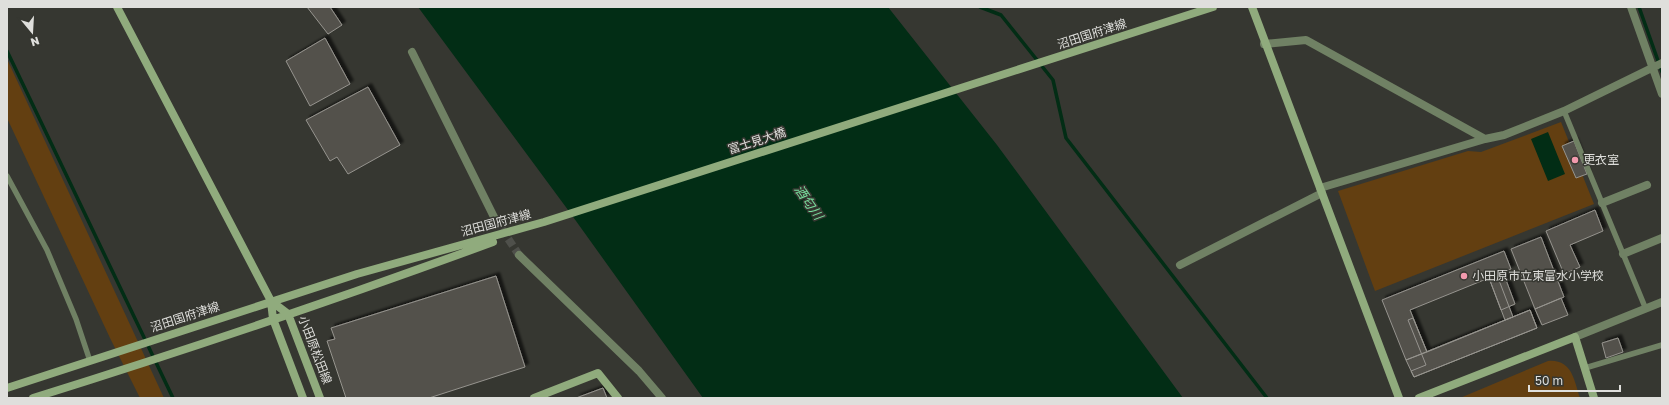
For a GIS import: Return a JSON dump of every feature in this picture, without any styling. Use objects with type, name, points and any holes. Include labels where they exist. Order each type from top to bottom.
[{"type":"main road","points":[[117,7],[271,301],[274,319],[303,398]]},
{"type":"main road","name":"沼田国府津線","points":[[978,83],[1213,7]]},
{"type":"main road","points":[[1252,7],[1264,44],[1399,398]]},
{"type":"main road","name":"富士見大橋","points":[[544,222],[978,83]]},
{"type":"main road","name":"沼田国府津線","points":[[7,388],[357,274],[544,222]]},
{"type":"main road","name":"沼田国府津線","points":[[33,398],[130,368],[418,270],[544,222]]},
{"type":"main road","name":"小田原松田線","points":[[271,301],[288,314],[320,398]]},
{"type":"main road","points":[[1418,398],[1575,337],[1594,398]]},
{"type":"main road","points":[[534,398],[598,373],[618,398]]},
{"type":"street","points":[[1631,7],[1662,94]]},
{"type":"street","points":[[1264,44],[1306,40],[1485,139]]},
{"type":"street","points":[[412,52],[495,219]]},
{"type":"street","points":[[1180,265],[1321,191],[1485,139],[1504,135],[1564,111],[1653,69],[1662,63]]},
{"type":"street","points":[[1602,203],[1647,185]]},
{"type":"street","points":[[1623,254],[1662,238]]},
{"type":"street","points":[[519,255],[639,371],[662,398]]},
{"type":"street","points":[[1575,337],[1662,302]]},
{"type":"lane","points":[[1564,111],[1645,308]]},
{"type":"lane","points":[[7,176],[48,250],[76,319],[90,361]]},
{"type":"lane","points":[[1585,368],[1662,345]]},
{"type":"shaded area","points":[[7,59],[164,398],[140,398],[110,338],[7,118]]},
{"type":"shaded area","points":[[1561,122],[1594,204],[1375,291],[1338,191],[1468,151],[1481,152]]},
{"type":"shaded area","points":[[1548,361],[1556,361],[1567,367],[1574,378],[1580,398],[1460,398]]},
{"type":"water","name":"酒匂川","points":[[418,7],[888,7],[997,145],[1183,398],[703,398],[571,214]]},
{"type":"water","points":[[1548,132],[1565,174],[1548,181],[1531,139]]},
{"type":"building","points":[[307,7],[330,7],[342,25],[328,34]]},
{"type":"building","points":[[325,38],[350,84],[310,106],[286,61]]},
{"type":"building","points":[[368,87],[400,145],[348,174],[337,157],[330,161],[306,120]]},
{"type":"building","name":"更衣室","points":[[1574,141],[1587,174],[1576,178],[1562,146]]},
{"type":"building","points":[[1595,210],[1603,231],[1570,245],[1580,267],[1564,274],[1546,231]]},
{"type":"building","points":[[1541,237],[1564,297],[1535,309],[1511,249]]},
{"type":"building","points":[[1504,251],[1511,269],[1410,310],[1427,352],[1406,360],[1382,300]]},
{"type":"building","points":[[1503,272],[1515,304],[1501,310],[1489,278]]},
{"type":"building","points":[[1497,275],[1513,317],[1505,320],[1489,278]]},
{"type":"building","points":[[496,276],[525,367],[429,398],[346,398],[327,341],[335,339],[331,328]]},
{"type":"building","points":[[1561,298],[1568,315],[1542,325],[1535,309]]},
{"type":"building","points":[[1530,310],[1537,328],[1414,377],[1406,360]]},
{"type":"building","points":[[1530,310],[1537,328],[1414,377],[1411,371],[1426,365],[1408,320],[1413,318],[1427,352]]},
{"type":"building","points":[[1618,338],[1623,352],[1606,358],[1602,343]]},
{"type":"building","points":[[603,388],[607,398],[576,398]]},
{"type":"waterway","points":[[980,7],[1001,15],[1053,80],[1066,138],[1267,398]]},
{"type":"waterway","points":[[1639,7],[1662,72]]},
{"type":"waterway","points":[[7,51],[173,398]]},
{"type":"tunnel","points":[[495,219],[519,255]]},
{"type":"place","name":"更衣室","points":[[1575,160]]},
{"type":"place","name":"小田原市立東富水小学校","points":[[1464,276]]}]
